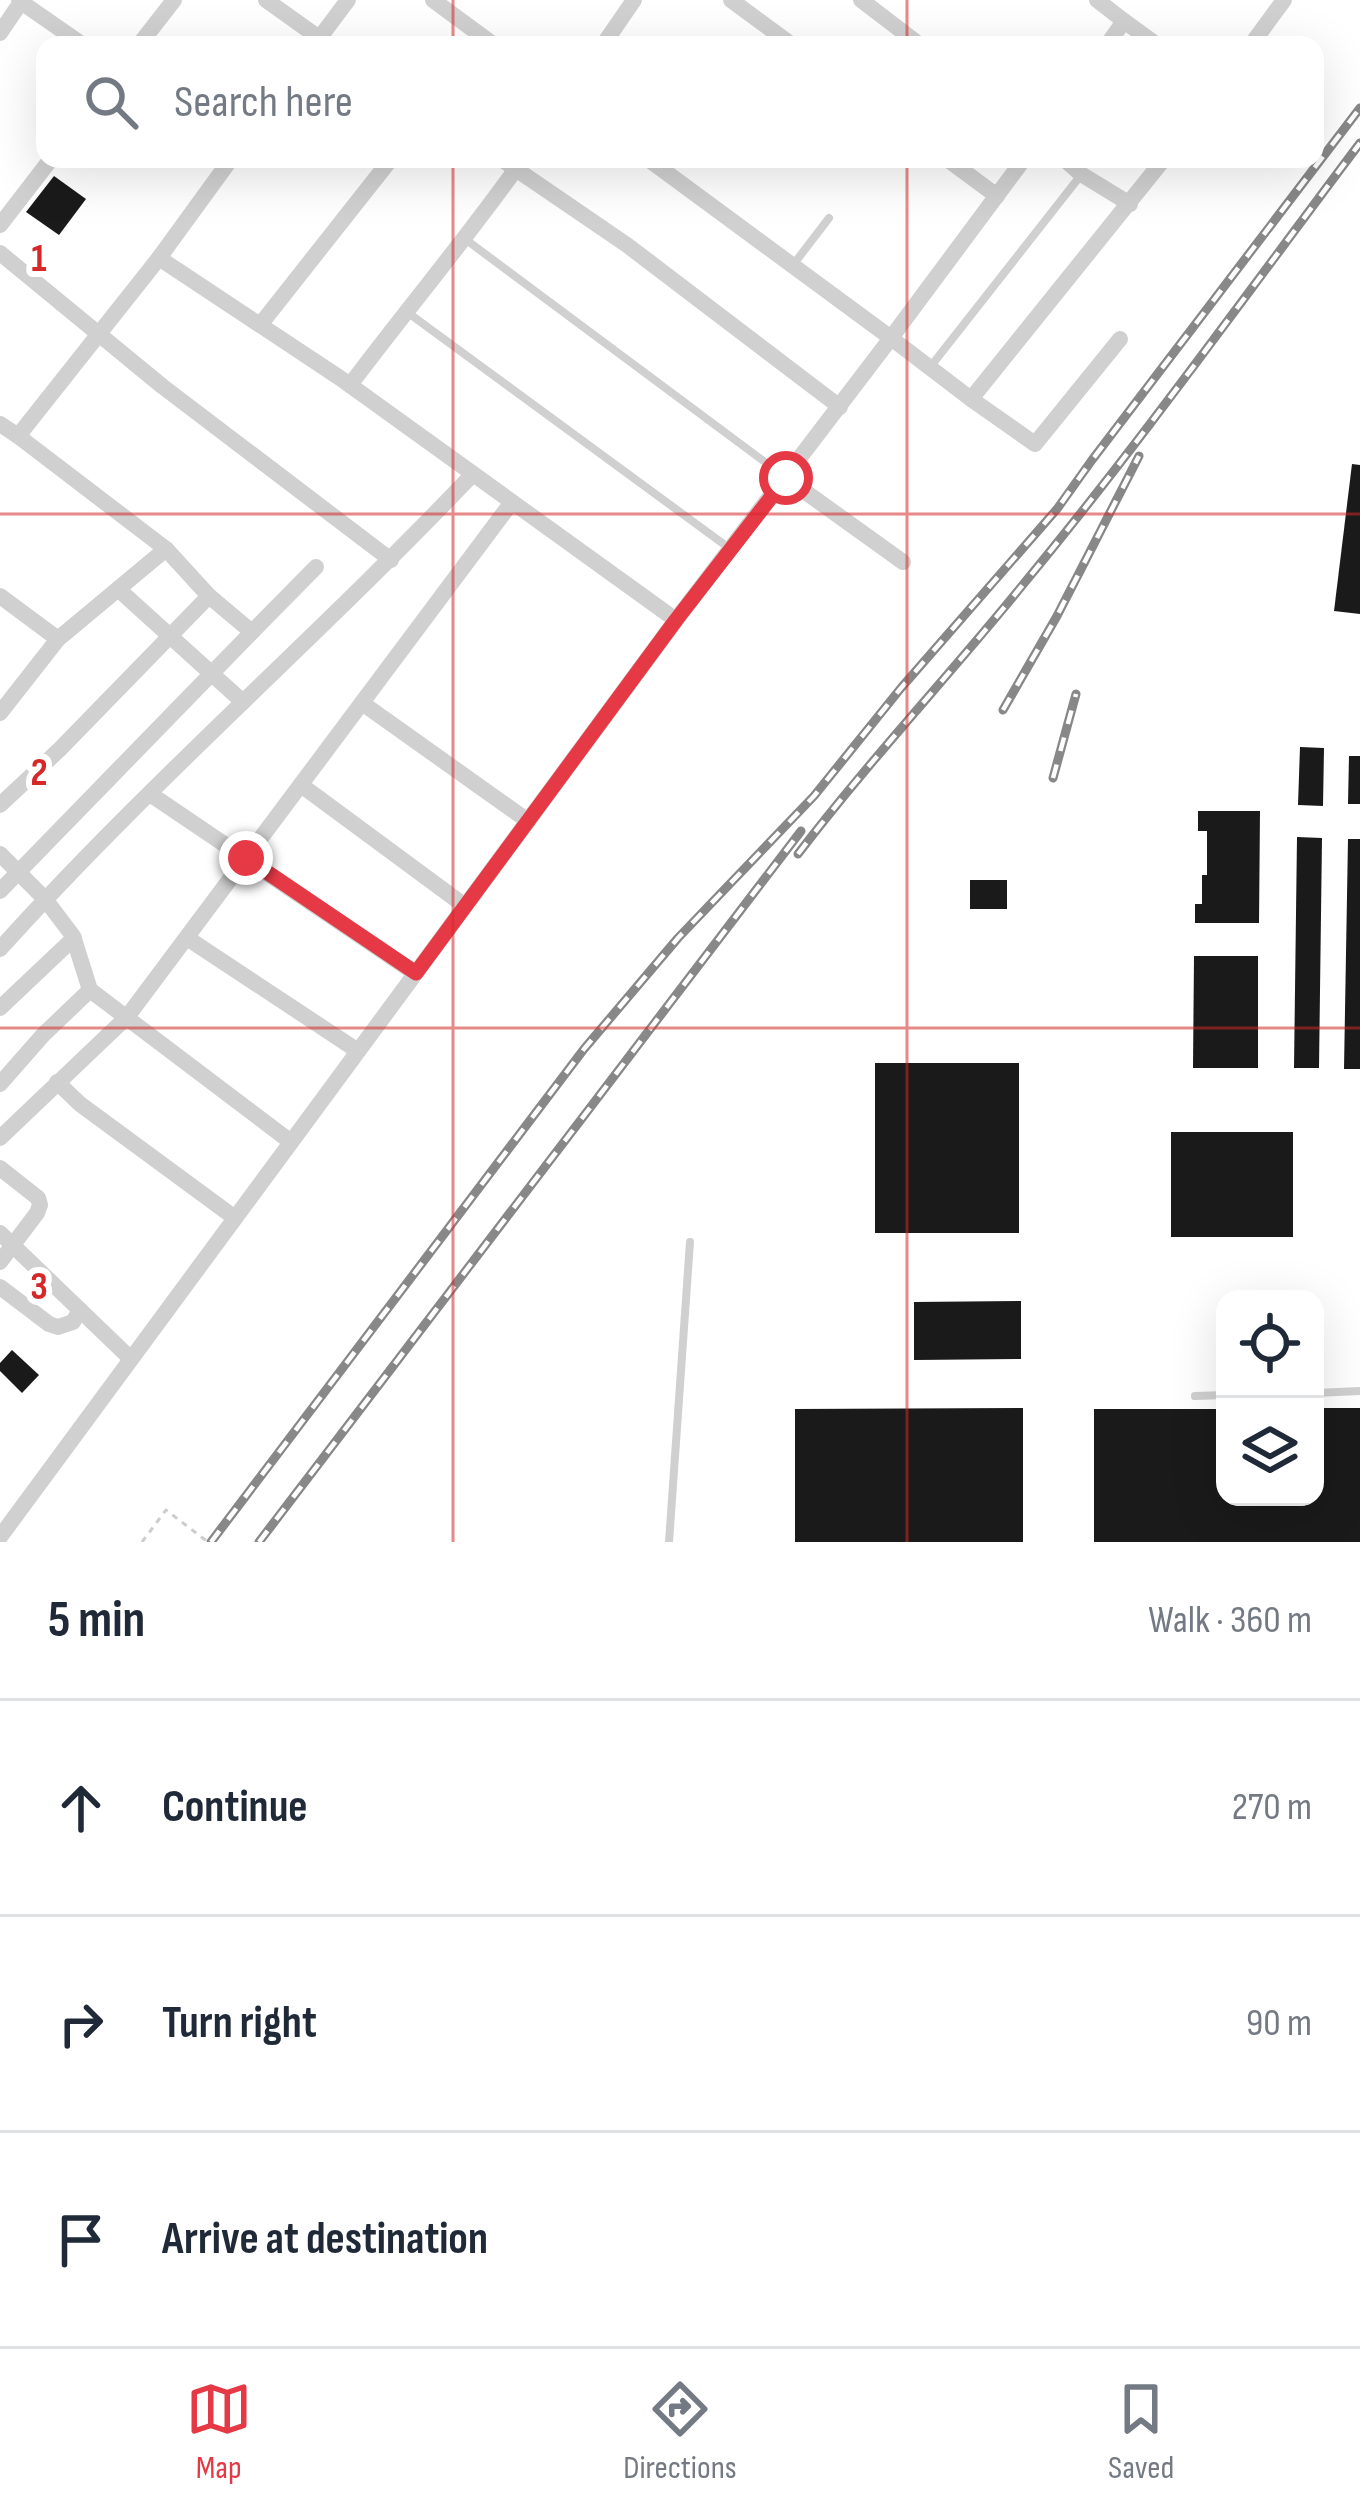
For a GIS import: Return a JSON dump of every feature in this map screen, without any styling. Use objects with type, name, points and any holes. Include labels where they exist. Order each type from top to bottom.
[{"type":"street","points":[[146,36],[175,0]]},
{"type":"street","points":[[266,0],[312,36]]},
{"type":"street","points":[[325,36],[348,0]]},
{"type":"street","points":[[433,0],[475,36]]},
{"type":"street","points":[[609,36],[634,0]]},
{"type":"street","points":[[731,0],[780,36]]},
{"type":"street","points":[[861,0],[908,36]]},
{"type":"street","points":[[1097,0],[1144,36]]},
{"type":"street","points":[[1257,36],[1284,0]]},
{"type":"street","points":[[0,33],[21,1],[70,36]]},
{"type":"street","points":[[1113,36],[1124,21]]},
{"type":"street","points":[[0,225],[44,168]]},
{"type":"street","points":[[18,436],[225,168]]},
{"type":"street","points":[[260,325],[384,168]]},
{"type":"street","points":[[350,386],[464,238],[509,168]]},
{"type":"street","points":[[521,168],[840,407]]},
{"type":"street","points":[[661,168],[1035,444],[1120,339]]},
{"type":"street","points":[[959,168],[998,196]]},
{"type":"street","points":[[0,1537],[676,620],[1018,168]]},
{"type":"street","points":[[1075,168],[1130,204]]},
{"type":"street","points":[[970,399],[1158,168]]},
{"type":"street","points":[[0,253],[162,386],[391,560]]},
{"type":"street","points":[[159,259],[350,386],[676,620]]},
{"type":"street","points":[[0,424],[166,549],[209,596],[252,632]]},
{"type":"street","points":[[0,949],[473,474]]},
{"type":"street","points":[[786,478],[903,562]]},
{"type":"street","points":[[0,1138],[127,1017],[512,502]]},
{"type":"street","points":[[0,713],[58,639],[166,549]]},
{"type":"street","points":[[0,891],[316,567]]},
{"type":"street","points":[[118,589],[243,701]]},
{"type":"street","points":[[0,596],[58,639]]},
{"type":"street","points":[[0,805],[209,596]]},
{"type":"street","points":[[362,703],[527,821]]},
{"type":"street","points":[[301,785],[465,906]]},
{"type":"street","points":[[150,794],[416,973]]},
{"type":"street","points":[[0,854],[45,899],[74,938],[90,990],[291,1142]]},
{"type":"street","points":[[0,1008],[74,938]]},
{"type":"street","points":[[187,938],[358,1051]]},
{"type":"street","points":[[0,1084],[90,990]]},
{"type":"street","points":[[57,1082],[235,1218]]},
{"type":"street","points":[[0,1168],[38,1198],[40,1205],[7,1239],[0,1262]]},
{"type":"street","points":[[7,1239],[131,1358]]},
{"type":"street","points":[[0,1287],[58,1327],[74,1322],[80,1310]]},
{"type":"street","points":[[0,1501],[17,1514]]},
{"type":"lane","points":[[930,368],[1082,174]]},
{"type":"lane","points":[[793,266],[829,218]]},
{"type":"lane","points":[[464,238],[786,478]]},
{"type":"lane","points":[[406,311],[730,549]]},
{"type":"lane","points":[[669,1542],[690,1242]]},
{"type":"lane","points":[[1324,1393],[1360,1391]]},
{"type":"lane","points":[[1195,1396],[1216,1395]]},
{"type":"path","points":[[142,1542],[166,1510],[208,1542]]},
{"type":"building","points":[[54,176],[86,199],[59,235],[26,212]]},
{"type":"building","points":[[1352,464],[1360,465],[1360,614],[1334,611]]},
{"type":"building","points":[[1300,747],[1324,748],[1323,806],[1298,805]]},
{"type":"building","points":[[1349,756],[1360,756],[1360,804],[1348,804]]},
{"type":"building","points":[[1198,811],[1260,811],[1259,923],[1195,923],[1195,904],[1202,904],[1202,875],[1207,875],[1207,831],[1198,831]]},
{"type":"building","points":[[1297,837],[1322,838],[1319,1068],[1294,1068]]},
{"type":"building","points":[[1348,839],[1360,839],[1360,1069],[1344,1069]]},
{"type":"building","points":[[970,880],[1007,880],[1007,909],[970,909]]},
{"type":"building","points":[[1194,956],[1258,956],[1258,1068],[1193,1068]]},
{"type":"building","points":[[875,1063],[1019,1063],[1019,1233],[875,1233]]},
{"type":"building","points":[[1171,1132],[1293,1132],[1293,1237],[1171,1237]]},
{"type":"building","points":[[1021,1301],[1021,1359],[914,1360],[914,1302]]},
{"type":"building","points":[[12,1350],[39,1375],[22,1393],[0,1371],[0,1363]]},
{"type":"building","points":[[1023,1408],[1023,1542],[795,1542],[795,1409]]},
{"type":"building","points":[[1324,1408],[1360,1408],[1360,1542],[1094,1542],[1094,1409],[1216,1409],[1216,1506],[1324,1506]]},
{"type":"railway","points":[[1324,155],[1360,108]]},
{"type":"railway","points":[[798,854],[1065,533],[1360,143]]},
{"type":"railway","points":[[211,1542],[584,1049],[678,938],[814,796],[1057,509],[1314,168]]},
{"type":"railway","points":[[1003,710],[1139,456]]},
{"type":"railway","points":[[1053,778],[1076,694]]},
{"type":"railway","points":[[259,1542],[801,831]]},
{"type":"route","points":[[246,858],[416,973],[786,478]]}]
